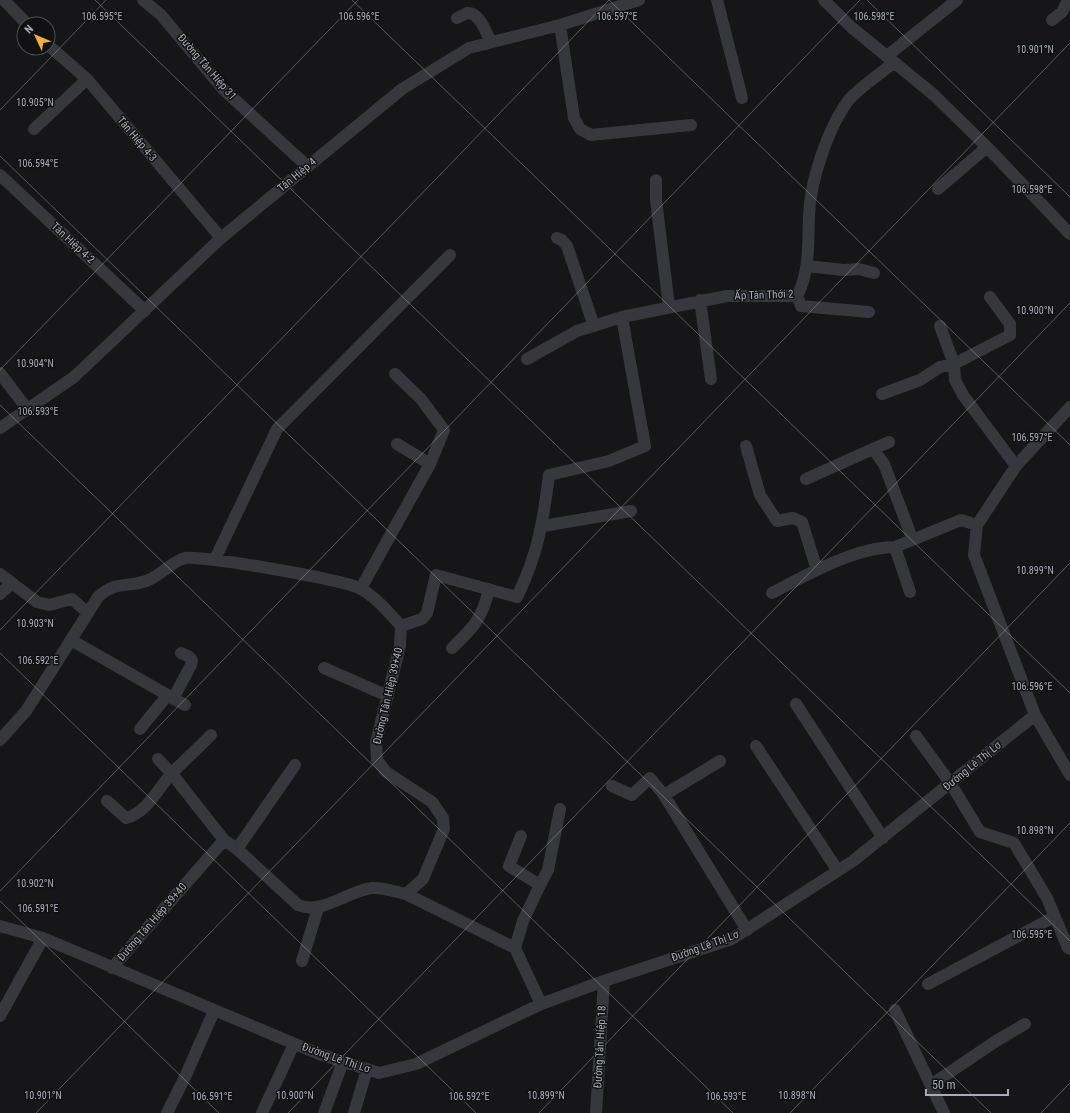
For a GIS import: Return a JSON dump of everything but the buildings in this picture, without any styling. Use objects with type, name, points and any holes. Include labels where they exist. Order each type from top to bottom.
[{"type":"street","points":[[4,0],[19,16]]},
{"type":"street","name":"Đường Tân Hiệp 31","points":[[143,0],[162,15],[223,89],[307,166]]},
{"type":"street","name":"Tân Hiệp 4","points":[[0,428],[74,377],[221,238],[402,89],[469,48],[560,25],[639,0]]},
{"type":"street","points":[[717,0],[742,98]]},
{"type":"street","points":[[824,0],[851,27],[934,95],[987,147],[1070,234]]},
{"type":"street","name":"Ấp Tân Thới 2","points":[[527,359],[577,330],[622,317],[700,300],[727,296],[797,296],[801,289],[807,266],[810,197],[831,129],[848,100],[890,59],[957,0]]},
{"type":"street","points":[[1052,20],[1062,12],[1068,0]]},
{"type":"street","points":[[457,18],[466,12],[475,14],[482,23],[491,42]]},
{"type":"street","points":[[560,25],[574,118],[580,129],[591,136],[691,125]]},
{"type":"street","name":"Tân Hiệp 4-3","points":[[56,52],[87,79],[221,238]]},
{"type":"street","points":[[34,129],[87,79]]},
{"type":"street","points":[[938,189],[987,147]]},
{"type":"street","name":"Tân Hiệp 4-2","points":[[0,174],[145,311]]},
{"type":"street","points":[[656,180],[656,200],[669,307]]},
{"type":"street","points":[[557,238],[562,240],[567,246],[594,326]]},
{"type":"street","points":[[215,559],[277,429],[450,255]]},
{"type":"street","points":[[807,266],[843,270],[859,269],[874,273]]},
{"type":"street","points":[[797,296],[801,306],[869,312]]},
{"type":"street","points":[[882,394],[920,380],[940,367],[954,364],[1010,334],[1010,324],[990,297]]},
{"type":"street","points":[[700,300],[711,379]]},
{"type":"street","points":[[0,740],[26,711],[98,597],[109,587],[146,581],[185,558],[215,559],[361,588],[385,609],[401,626],[422,619],[426,613],[436,575],[517,597],[530,571],[543,526],[549,475],[609,461],[645,446],[622,317]]},
{"type":"street","points":[[940,326],[954,364],[955,380],[963,395],[1016,466]]},
{"type":"street","points":[[0,373],[28,410]]},
{"type":"street","points":[[361,588],[430,464],[444,430],[421,399],[395,374]]},
{"type":"street","points":[[1070,407],[1016,466],[976,525],[974,555],[1035,715],[1070,775]]},
{"type":"street","points":[[806,479],[889,442]]},
{"type":"street","points":[[397,444],[430,464]]},
{"type":"street","points":[[746,446],[763,502],[777,521],[793,518],[802,522],[817,570]]},
{"type":"street","points":[[874,449],[884,464],[912,538]]},
{"type":"street","points":[[543,526],[631,512]]},
{"type":"street","points":[[772,593],[817,570],[881,547],[895,547],[912,538],[960,520],[976,525]]},
{"type":"street","points":[[895,547],[910,592]]},
{"type":"street","points":[[0,574],[36,602],[49,605],[72,599],[88,612]]},
{"type":"street","points":[[0,594],[12,583]]},
{"type":"street","points":[[452,648],[474,627],[485,607],[489,590]]},
{"type":"street","name":"Đường Tân Hiệp 39+40","points":[[401,626],[400,646],[376,742],[377,760],[386,772],[432,802],[443,818],[444,829],[423,879],[406,894]]},
{"type":"street","points":[[71,640],[185,705]]},
{"type":"street","points":[[140,729],[170,697],[191,665],[192,660],[188,656],[181,653]]},
{"type":"street","points":[[324,668],[388,696]]},
{"type":"street","points":[[796,704],[883,838]]},
{"type":"street","name":"Đường Lê Thị Lơ","points":[[1,927],[43,938],[294,1044],[343,1062],[379,1073],[416,1064],[541,1004],[604,981],[732,939],[838,871],[883,838],[1035,715]]},
{"type":"street","points":[[107,801],[126,818],[135,816],[153,798],[172,774],[211,735]]},
{"type":"street","points":[[916,736],[951,784],[980,832],[1014,843],[1047,898],[1054,917],[1068,948],[1070,949]]},
{"type":"street","points":[[756,746],[838,871]]},
{"type":"street","points":[[158,759],[172,774],[224,840],[237,849],[298,905],[318,908],[357,892],[374,888],[406,894],[515,948],[541,1004]]},
{"type":"street","points":[[664,795],[720,761]]},
{"type":"street","points":[[237,849],[295,764]]},
{"type":"street","points":[[612,786],[632,795],[650,778],[664,795],[747,930]]},
{"type":"street","points":[[515,948],[523,921],[548,870],[560,810]]},
{"type":"street","points":[[521,836],[509,866],[540,885]]},
{"type":"street","name":"Đường Tân Hiệp 39+40","points":[[112,968],[224,840]]},
{"type":"street","points":[[302,961],[318,908]]},
{"type":"street","points":[[928,984],[1054,917]]},
{"type":"street","points":[[0,1016],[43,938]]},
{"type":"street","name":"Đường Tân Hiệp 18","points":[[596,1113],[604,981]]},
{"type":"street","points":[[167,1113],[186,1075],[214,1010]]},
{"type":"street","points":[[895,1010],[944,1113]]},
{"type":"street","points":[[931,1084],[996,1041],[1025,1024]]},
{"type":"street","points":[[262,1113],[294,1044]]},
{"type":"street","points":[[324,1113],[343,1062]]},
{"type":"street","points":[[354,1113],[366,1069]]}]
